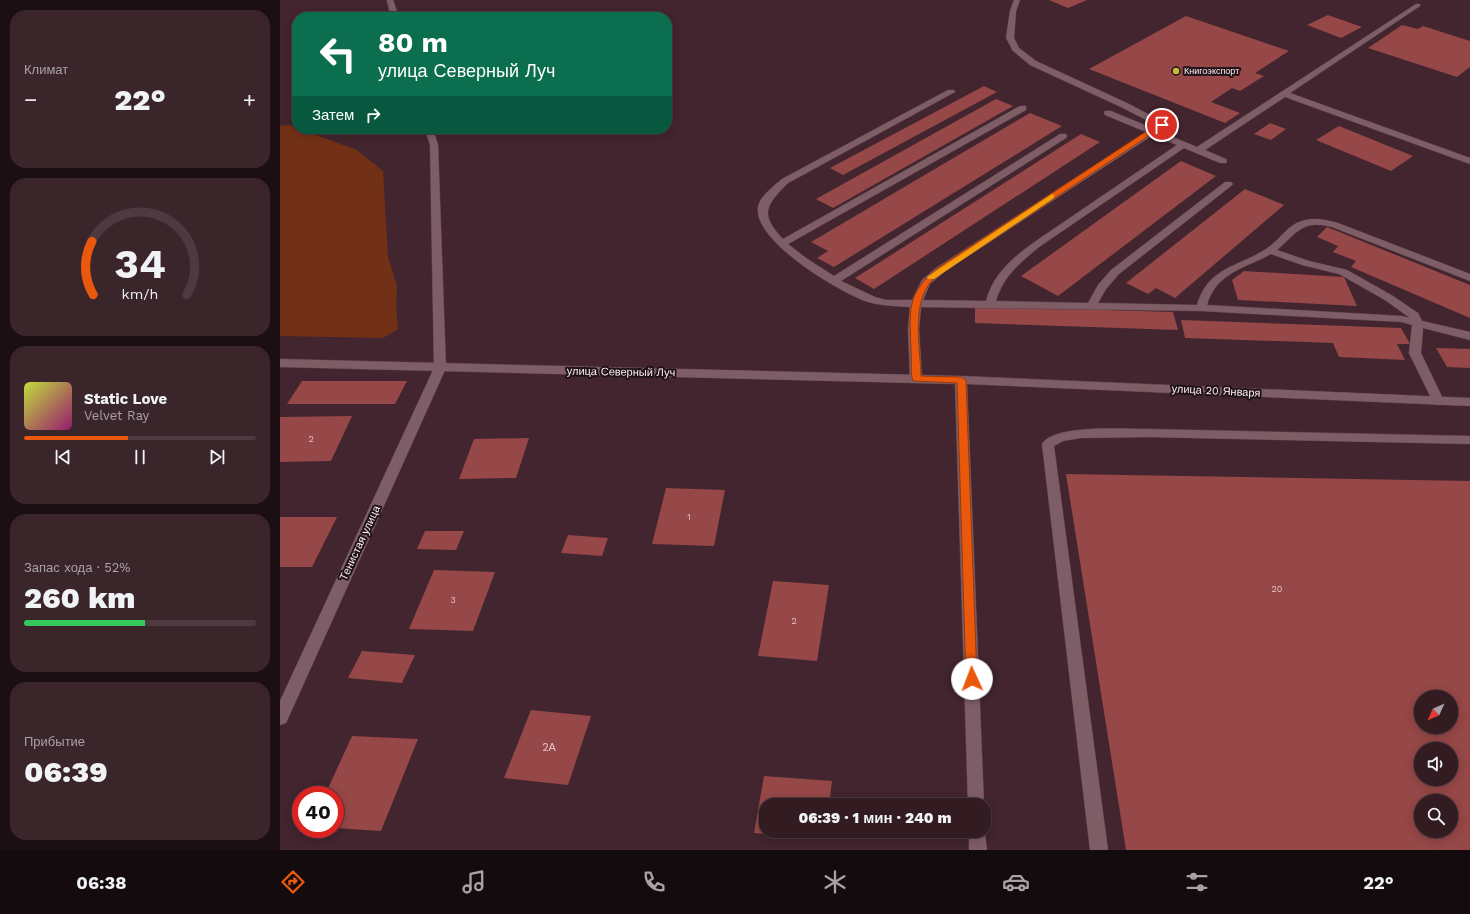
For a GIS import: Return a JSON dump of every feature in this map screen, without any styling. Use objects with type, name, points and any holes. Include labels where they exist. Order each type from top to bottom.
[{"type":"street","points":[[390,0],[394,12]]},
{"type":"street","points":[[916,379],[914,308],[920,292],[927,281],[940,270],[1162,125],[1124,105],[1033,63],[1016,49],[1010,38],[1013,11],[1017,0]]},
{"type":"street","points":[[1199,150],[1418,4]]},
{"type":"street","points":[[951,92],[785,181],[763,206],[764,219],[782,244],[796,257],[833,281],[866,298],[886,303],[1201,308],[1402,319],[1470,336]]},
{"type":"street","points":[[1284,94],[1470,161]]},
{"type":"street","points":[[782,244],[1023,108]]},
{"type":"street","points":[[1108,113],[1223,161]]},
{"type":"street","points":[[431,134],[434,145],[440,368]]},
{"type":"street","points":[[833,281],[1063,136]]},
{"type":"street","points":[[990,304],[993,292],[999,279],[1036,245],[1184,144]]},
{"type":"street","points":[[1092,306],[1103,283],[1115,272],[1228,184]]},
{"type":"street","points":[[1201,308],[1209,288],[1216,279],[1227,271],[1271,251],[1292,230],[1304,223],[1320,221],[1334,225],[1470,278]]},
{"type":"street","points":[[1271,251],[1306,263],[1343,272],[1363,282],[1414,315],[1418,323],[1415,353],[1438,401]]},
{"type":"street","name":"улица Северный Луч","points":[[280,364],[961,380]]},
{"type":"street","name":"Тенистая улица","points":[[280,718],[440,368]]},
{"type":"street","points":[[961,380],[976,798]]},
{"type":"street","name":"улица 20 Января","points":[[961,380],[1470,402]]},
{"type":"street","points":[[1099,850],[1048,444],[1060,437],[1081,434],[1148,433],[1470,440]]},
{"type":"street","points":[[977,838],[978,850]]},
{"type":"shaded area","points":[[280,126],[292,126],[292,134],[313,134],[357,150],[383,171],[388,257],[397,286],[396,305],[398,329],[383,338],[280,336]]},
{"type":"building","points":[[1049,0],[1087,0],[1068,8]]},
{"type":"building","points":[[1328,15],[1362,27],[1341,38],[1307,25]]},
{"type":"building","name":"Книгоэкспорт","points":[[1186,16],[1289,51],[1255,73],[1264,76],[1240,91],[1232,88],[1211,102],[1240,113],[1225,123],[1089,69]]},
{"type":"building","points":[[1402,25],[1418,29],[1423,26],[1470,41],[1470,67],[1457,77],[1368,48]]},
{"type":"building","points":[[984,86],[997,92],[843,175],[830,168]]},
{"type":"building","points":[[996,99],[1013,106],[833,208],[816,199]]},
{"type":"building","points":[[1030,113],[1062,126],[834,267],[817,258],[828,251],[811,242]]},
{"type":"building","points":[[1270,123],[1286,129],[1271,140],[1254,134]]},
{"type":"building","points":[[1339,126],[1413,156],[1391,171],[1316,140]]},
{"type":"building","points":[[1081,134],[1100,142],[874,289],[855,278]]},
{"type":"building","points":[[1181,161],[1216,176],[1058,296],[1021,276]]},
{"type":"building","points":[[1245,189],[1284,205],[1175,298],[1156,288],[1148,294],[1126,283]]},
{"type":"building","points":[[1327,227],[1470,285],[1470,318],[1351,267],[1356,261],[1333,252],[1338,246],[1317,237]]},
{"type":"building","points":[[1244,271],[1344,277],[1357,306],[1238,300],[1232,280]]},
{"type":"building","points":[[975,306],[1173,312],[1178,330],[975,323]]},
{"type":"building","points":[[1181,320],[1401,328],[1410,344],[1397,344],[1405,360],[1339,357],[1333,343],[1185,338]]},
{"type":"building","points":[[1436,348],[1470,349],[1470,368],[1447,367]]},
{"type":"building","points":[[302,381],[407,381],[395,404],[287,404]]},
{"type":"building","points":[[352,416],[331,461],[280,462],[280,417]]},
{"type":"building","points":[[529,438],[516,478],[459,479],[474,439]]},
{"type":"building","points":[[1066,474],[1470,481],[1470,850],[1126,850]]},
{"type":"building","points":[[666,488],[725,490],[714,546],[652,544]]},
{"type":"building","points":[[280,517],[337,517],[312,567],[280,567]]},
{"type":"building","points":[[425,531],[464,531],[456,550],[417,549]]},
{"type":"building","points":[[568,535],[608,538],[602,556],[561,553]]},
{"type":"building","points":[[434,570],[495,572],[473,631],[409,629]]},
{"type":"building","points":[[773,581],[829,585],[817,661],[758,656]]},
{"type":"building","points":[[362,651],[415,655],[402,683],[348,678]]},
{"type":"building","points":[[531,710],[591,716],[568,785],[504,778]]},
{"type":"building","points":[[352,736],[418,739],[381,831],[344,829],[344,786],[329,786]]},
{"type":"building","points":[[764,776],[832,781],[830,798],[760,798]]},
{"type":"building","points":[[759,804],[759,833],[754,833]]},
{"type":"slow traffic","points":[[931,277],[1052,196]]},
{"type":"place","name":"Книгоэкспорт","points":[[1176,71]]},
{"type":"route","points":[[972,679],[961,380],[916,379],[914,308],[920,292],[927,281],[940,270],[1162,125]]}]
